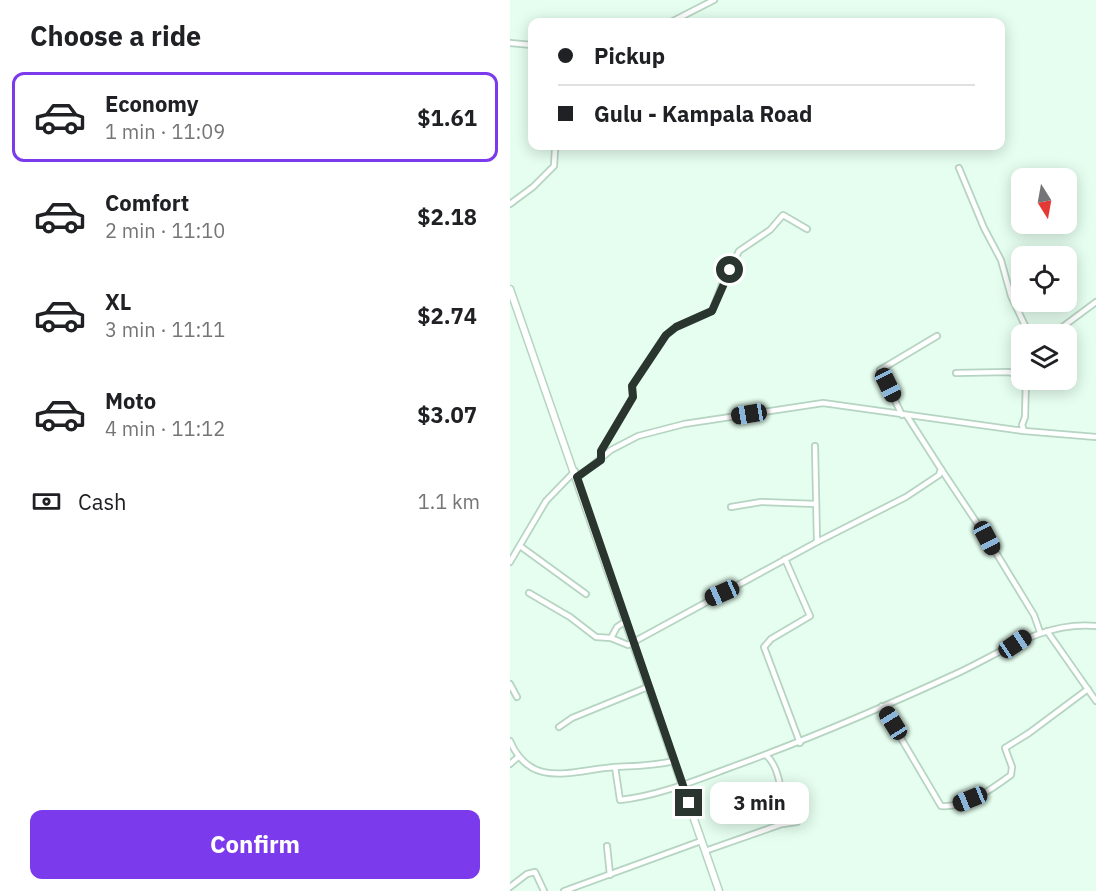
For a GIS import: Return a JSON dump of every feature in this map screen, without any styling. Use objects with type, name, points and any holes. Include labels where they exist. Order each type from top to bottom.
[{"type":"main road","points":[[510,289],[719,891]]},
{"type":"street","points":[[679,18],[714,0]]},
{"type":"street","points":[[510,43],[528,45]]},
{"type":"street","points":[[510,204],[533,187],[554,166],[555,150]]},
{"type":"street","points":[[959,168],[984,228],[1001,260],[1011,297],[1024,324]]},
{"type":"street","points":[[601,460],[601,451],[633,397],[632,386],[656,348],[676,327],[712,311],[723,282],[739,251],[770,230],[783,215],[807,229]]},
{"type":"street","points":[[1066,324],[1096,302]]},
{"type":"street","points":[[937,336],[880,370],[904,416],[918,433],[927,450],[987,538],[1034,615],[1040,632]]},
{"type":"street","points":[[956,373],[1011,373]]},
{"type":"street","points":[[1024,431],[1022,425],[1025,417],[1026,390]]},
{"type":"street","points":[[510,562],[546,501],[576,474],[601,460],[611,450],[638,436],[684,424],[799,406],[841,404],[904,416],[1024,431],[1096,437]]},
{"type":"street","points":[[918,433],[919,417]]},
{"type":"street","points":[[1013,428],[1022,425]]},
{"type":"street","points":[[815,446],[817,542]]},
{"type":"street","points":[[529,593],[570,617],[597,637],[612,638],[628,645],[933,481],[939,475],[940,469]]},
{"type":"street","points":[[730,507],[761,502],[816,504]]},
{"type":"street","points":[[520,546],[586,594]]},
{"type":"street","points":[[785,559],[810,616],[771,639],[764,647],[800,743]]},
{"type":"street","points":[[612,638],[617,627],[626,621]]},
{"type":"street","points":[[615,767],[620,800],[682,785],[800,743],[959,672],[1040,632],[1096,626]]},
{"type":"street","points":[[1047,631],[1096,701]]},
{"type":"street","points":[[510,684],[517,698]]},
{"type":"street","points":[[559,727],[572,718],[648,687]]},
{"type":"street","points":[[882,706],[941,806],[951,807],[988,792],[1011,775],[1012,767],[1005,748],[1088,689]]},
{"type":"street","points":[[510,741],[517,758],[553,776],[615,767],[643,768],[674,761]]},
{"type":"street","points":[[766,755],[773,762],[777,773],[784,824]]},
{"type":"street","points":[[510,764],[517,758]]},
{"type":"street","points":[[705,851],[784,824],[797,822]]},
{"type":"street","points":[[564,891],[701,841]]},
{"type":"street","points":[[607,846],[610,875]]},
{"type":"street","points":[[510,887],[527,874],[535,873],[544,891]]},
{"type":"route","points":[[689,803],[577,477],[589,471],[601,460],[601,451],[614,433],[633,397],[632,386],[656,348],[676,327],[702,318],[712,311],[730,270]]}]
